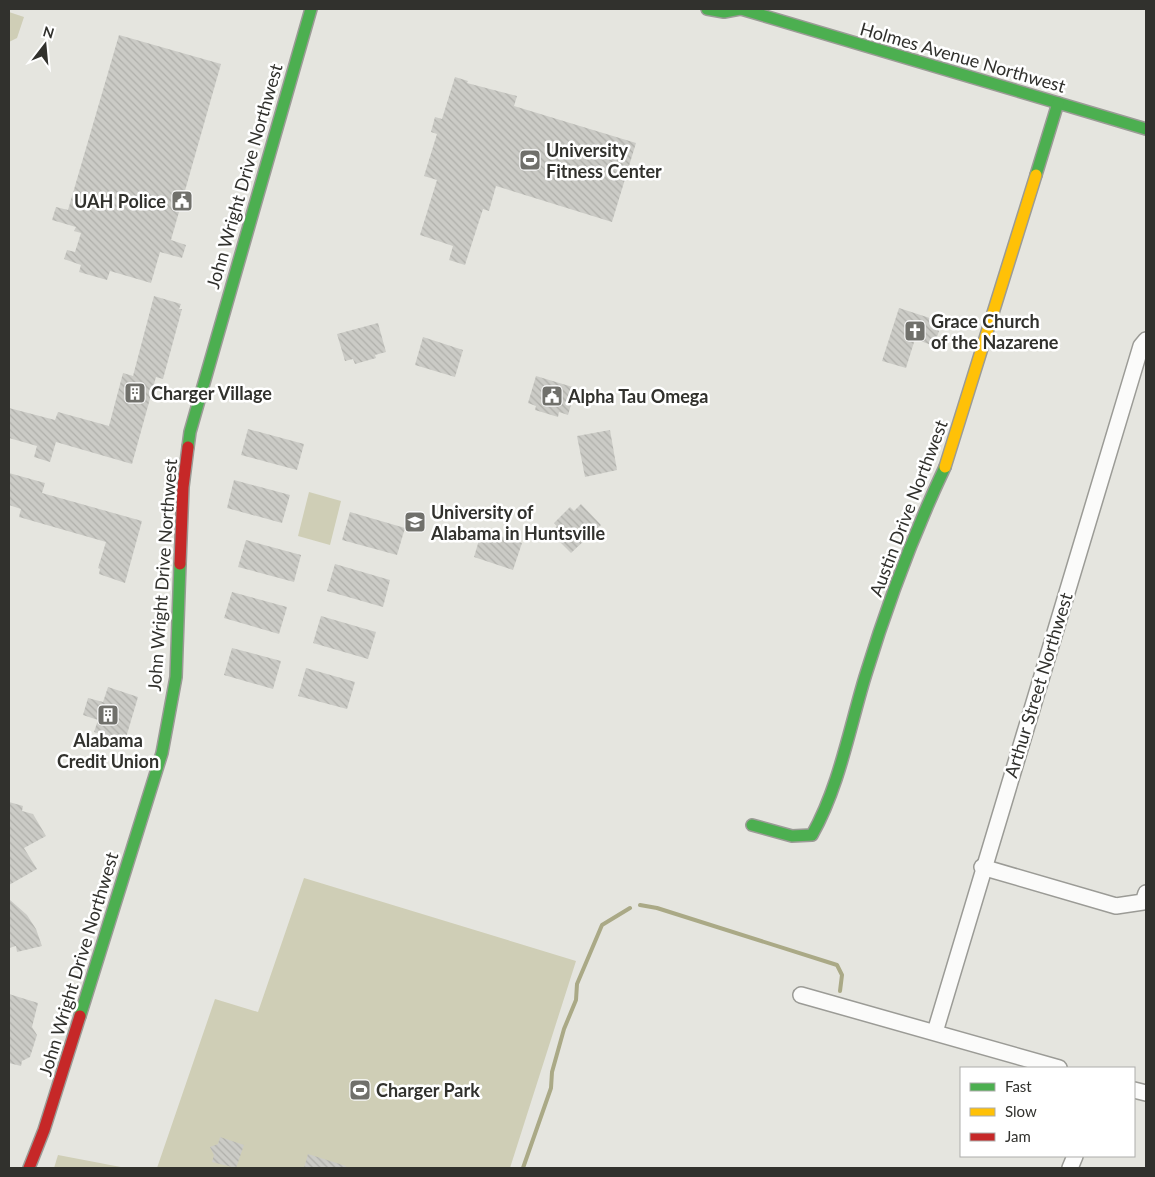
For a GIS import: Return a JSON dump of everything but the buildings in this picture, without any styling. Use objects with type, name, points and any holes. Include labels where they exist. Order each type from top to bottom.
[{"type":"street","name":"John Wright Drive Northwest","points":[[29,1168],[44,1130],[162,753],[176,677],[184,487],[190,432],[311,9]]},
{"type":"street","name":"Holmes Avenue Northwest","points":[[707,9],[724,12],[740,9],[774,13],[1146,129]]},
{"type":"street","name":"Austin Drive Northwest","points":[[752,825],[792,836],[812,835],[827,808],[897,581],[922,515],[948,461],[1058,103]]},
{"type":"street","name":"Arthur Street Northwest","points":[[935,1032],[982,867],[1141,346],[1146,340]]},
{"type":"street","points":[[982,867],[1116,906],[1143,902],[1146,893]]},
{"type":"street","points":[[801,995],[1055,1067]]},
{"type":"green space","points":[[9,12],[24,17],[17,38],[9,42]]},
{"type":"green space","points":[[309,492],[341,501],[330,545],[298,536]]},
{"type":"green space","name":"Charger Park","points":[[304,878],[576,961],[510,1168],[157,1168],[215,999],[258,1012]]},
{"type":"green space","points":[[58,1155],[126,1168],[54,1168]]},
{"type":"waterway","points":[[640,905],[657,908],[837,965],[842,975],[840,991]]},
{"type":"waterway","points":[[523,1168],[551,1088],[552,1072],[564,1029],[576,1000],[577,984],[602,925],[630,908]]},
{"type":"traffic: fast","points":[[188,447],[190,432],[311,9]]},
{"type":"traffic: fast","points":[[707,9],[724,12],[740,9]]},
{"type":"traffic: fast","points":[[741,9],[1146,129]]},
{"type":"traffic: fast","points":[[1036,175],[1058,103]]},
{"type":"traffic: fast","points":[[752,825],[792,836],[812,835],[829,798],[843,758],[882,623],[911,544],[945,467]]},
{"type":"traffic: fast","points":[[80,1016],[162,753],[176,677],[180,564]]},
{"type":"traffic: slow","points":[[945,467],[1036,175]]},
{"type":"traffic: jam","points":[[180,564],[183,487],[188,447]]},
{"type":"traffic: jam","points":[[29,1168],[44,1130],[80,1016]]},
{"type":"place","name":"University Fitness Center","points":[[530,160]]},
{"type":"place","name":"UAH Police","points":[[182,201]]},
{"type":"place","name":"Grace Church of the Nazarene","points":[[915,331]]},
{"type":"place","name":"Charger Village","points":[[135,393]]},
{"type":"place","name":"Alpha Tau Omega","points":[[552,396]]},
{"type":"place","name":"University of Alabama in Huntsville","points":[[415,522]]},
{"type":"place","name":"Alabama Credit Union","points":[[108,715]]},
{"type":"place","name":"Charger Park","points":[[360,1090]]}]
